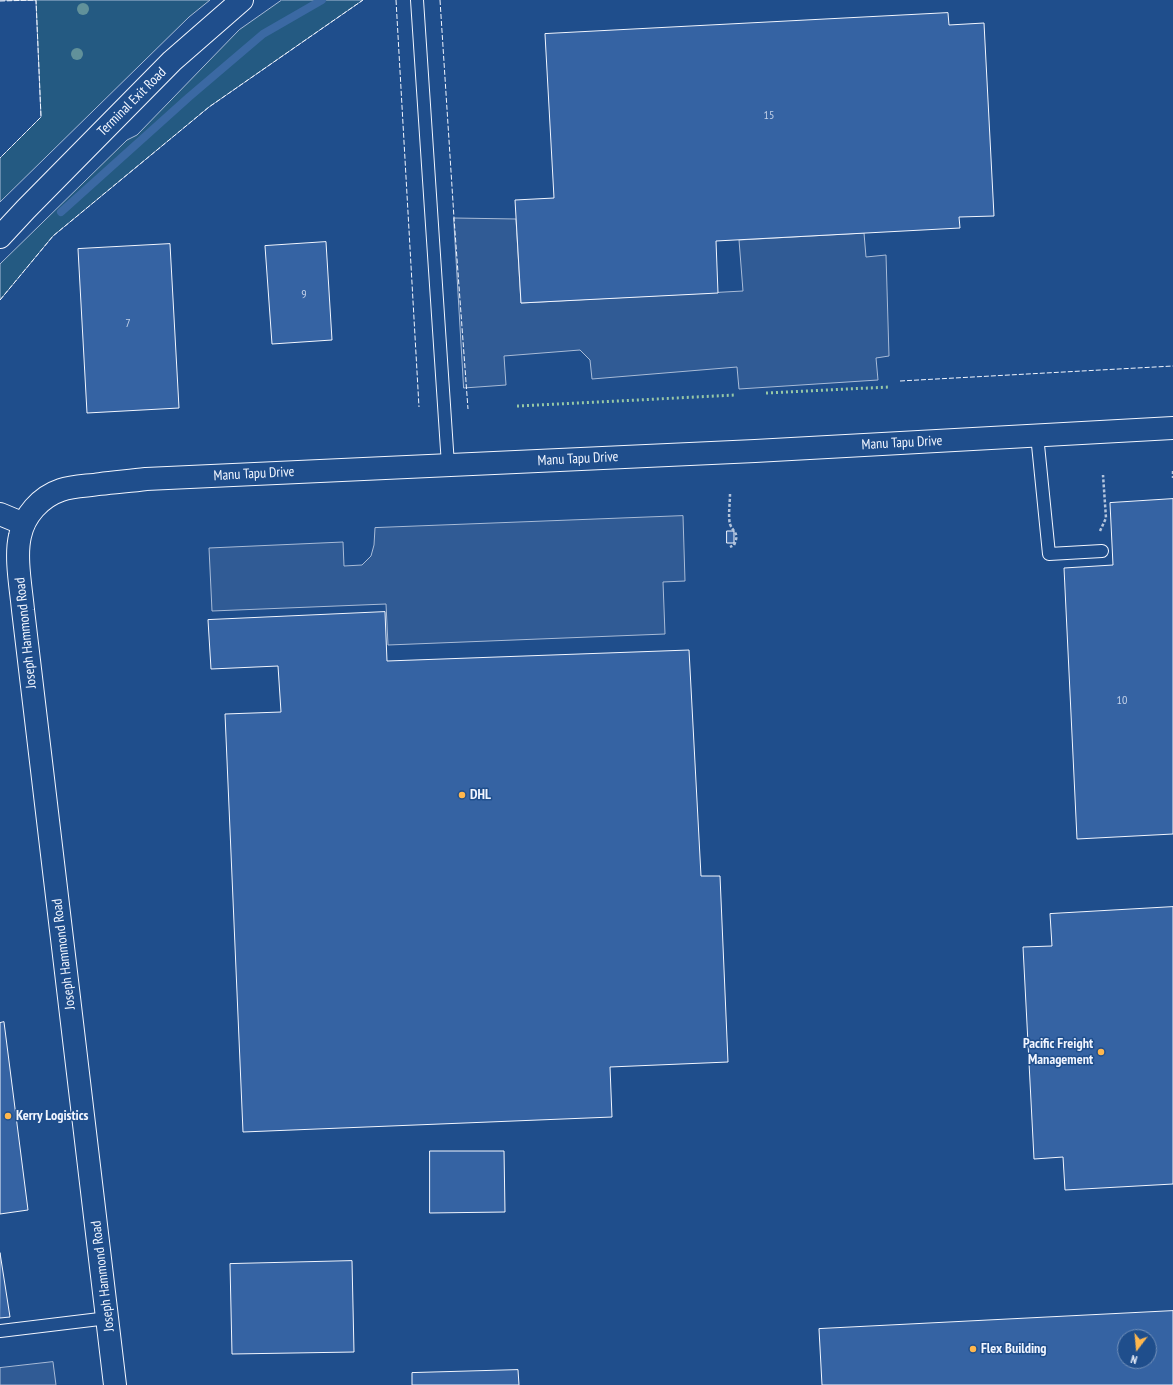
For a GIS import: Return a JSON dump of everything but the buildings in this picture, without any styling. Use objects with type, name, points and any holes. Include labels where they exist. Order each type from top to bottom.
[{"type":"street","name":"Terminal Exit Road","points":[[0,237],[26,208],[172,61],[242,0]]},
{"type":"street","name":"Terminal Exit Road","points":[[0,231],[26,208]]},
{"type":"street","name":"Manu Tapu Drive","points":[[24,524],[36,506],[47,497],[60,490],[146,479],[770,450],[1173,428]]},
{"type":"street","points":[[0,514],[24,524]]},
{"type":"street","name":"Joseph Hammond Road","points":[[24,524],[20,537],[18,553],[23,610],[115,1385]]},
{"type":"lane","points":[[417,0],[448,465]]},
{"type":"lane","points":[[1037,435],[1049,554],[1102,551]]},
{"type":"lane","points":[[0,1330],[108,1318]]},
{"type":"path","points":[[1173,471],[1173,478]]},
{"type":"path","points":[[1103,475],[1106,518]]},
{"type":"path","points":[[730,494],[730,524],[736,532],[734,545],[730,547]]},
{"type":"shaded area","points":[[0,0],[210,0],[189,17],[0,202],[0,158],[41,117],[36,1]]},
{"type":"shaded area","points":[[282,0],[363,0],[209,107],[53,236],[0,300],[0,264],[127,140],[137,135],[239,30]]},
{"type":"shaded area","points":[[454,218],[516,219],[521,303],[743,291],[739,240],[864,233],[866,257],[886,255],[889,356],[876,358],[878,380],[739,389],[737,367],[592,379],[590,360],[580,350],[504,356],[506,385],[464,388]]},
{"type":"shaded area","points":[[683,516],[685,581],[663,582],[665,634],[388,645],[386,604],[212,611],[209,548],[343,542],[344,566],[362,565],[371,556],[374,545],[375,528]]},
{"type":"shaded area","points":[[53,1362],[56,1385],[0,1385],[0,1368]]},
{"type":"waterway","points":[[61,212],[189,97],[263,34],[322,0]]},
{"type":"hedge","points":[[766,393],[889,387]]},
{"type":"hedge","points":[[517,406],[736,395]]},
{"type":"fence","points":[[0,1],[36,0],[41,117],[0,158]]},
{"type":"fence","points":[[0,300],[53,236],[209,107],[363,0]]},
{"type":"fence","points":[[396,0],[419,407]]},
{"type":"fence","points":[[440,0],[468,409]]},
{"type":"fence","points":[[900,381],[1173,366]]},
{"type":"place","name":"DHL","points":[[462,795]]},
{"type":"place","name":"Pacific Freight Management","points":[[1101,1052]]},
{"type":"place","name":"Kerry Logistics","points":[[8,1116]]},
{"type":"place","name":"Flex Building","points":[[973,1349]]}]
